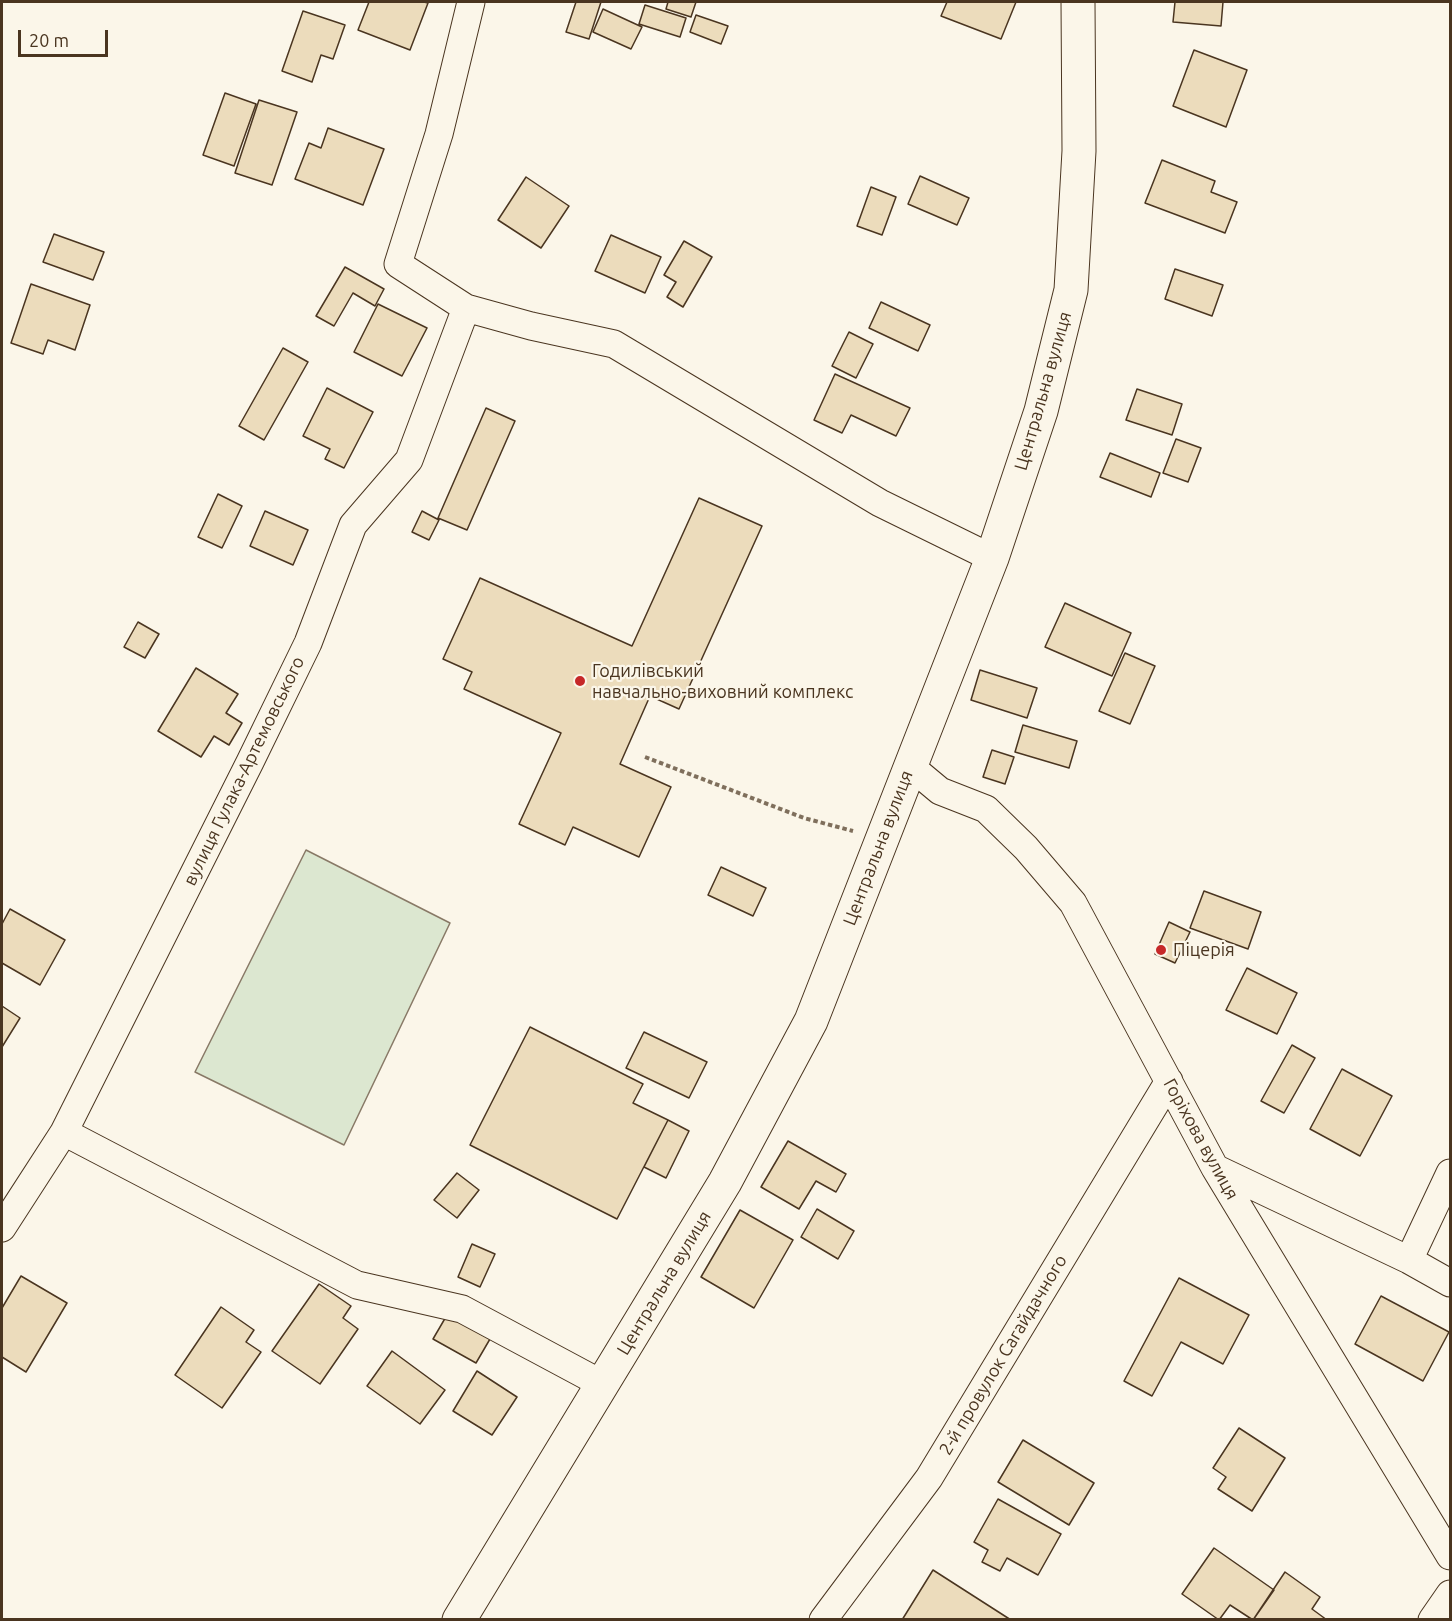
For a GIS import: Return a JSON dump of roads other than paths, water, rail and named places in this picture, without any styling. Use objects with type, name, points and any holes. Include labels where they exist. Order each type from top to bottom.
[{"type":"main road","name":"Центральна вулиця","points":[[459,1620],[725,1182],[811,1021],[992,558],[1041,411],[1071,290],[1079,151],[1078,2]]},
{"type":"street","points":[[471,2],[439,134],[398,264],[466,308],[531,326],[614,344],[880,503],[992,558]]},
{"type":"street","name":"вулиця Гулака-Артемовського","points":[[2,1228],[64,1132],[250,762],[308,643],[352,525],[409,460],[466,308]]},
{"type":"street","name":"Горіхова вулиця","points":[[910,766],[940,791],[986,809],[1026,848],[1073,903],[1215,1168],[1450,1556]]},
{"type":"street","name":"2-й провулок Сагайдачного","points":[[823,1620],[929,1478],[1169,1081]]},
{"type":"street","points":[[64,1132],[357,1285],[462,1309],[602,1384]]},
{"type":"street","points":[[1215,1168],[1409,1260],[1450,1283]]},
{"type":"street","points":[[1409,1260],[1450,1173]]},
{"type":"street","points":[[1432,1620],[1450,1594]]},
{"type":"place","name":"Годилівський навчально-виховний комплекс","points":[[580,681]]},
{"type":"place","name":"Піцерія","points":[[1161,950]]}]
